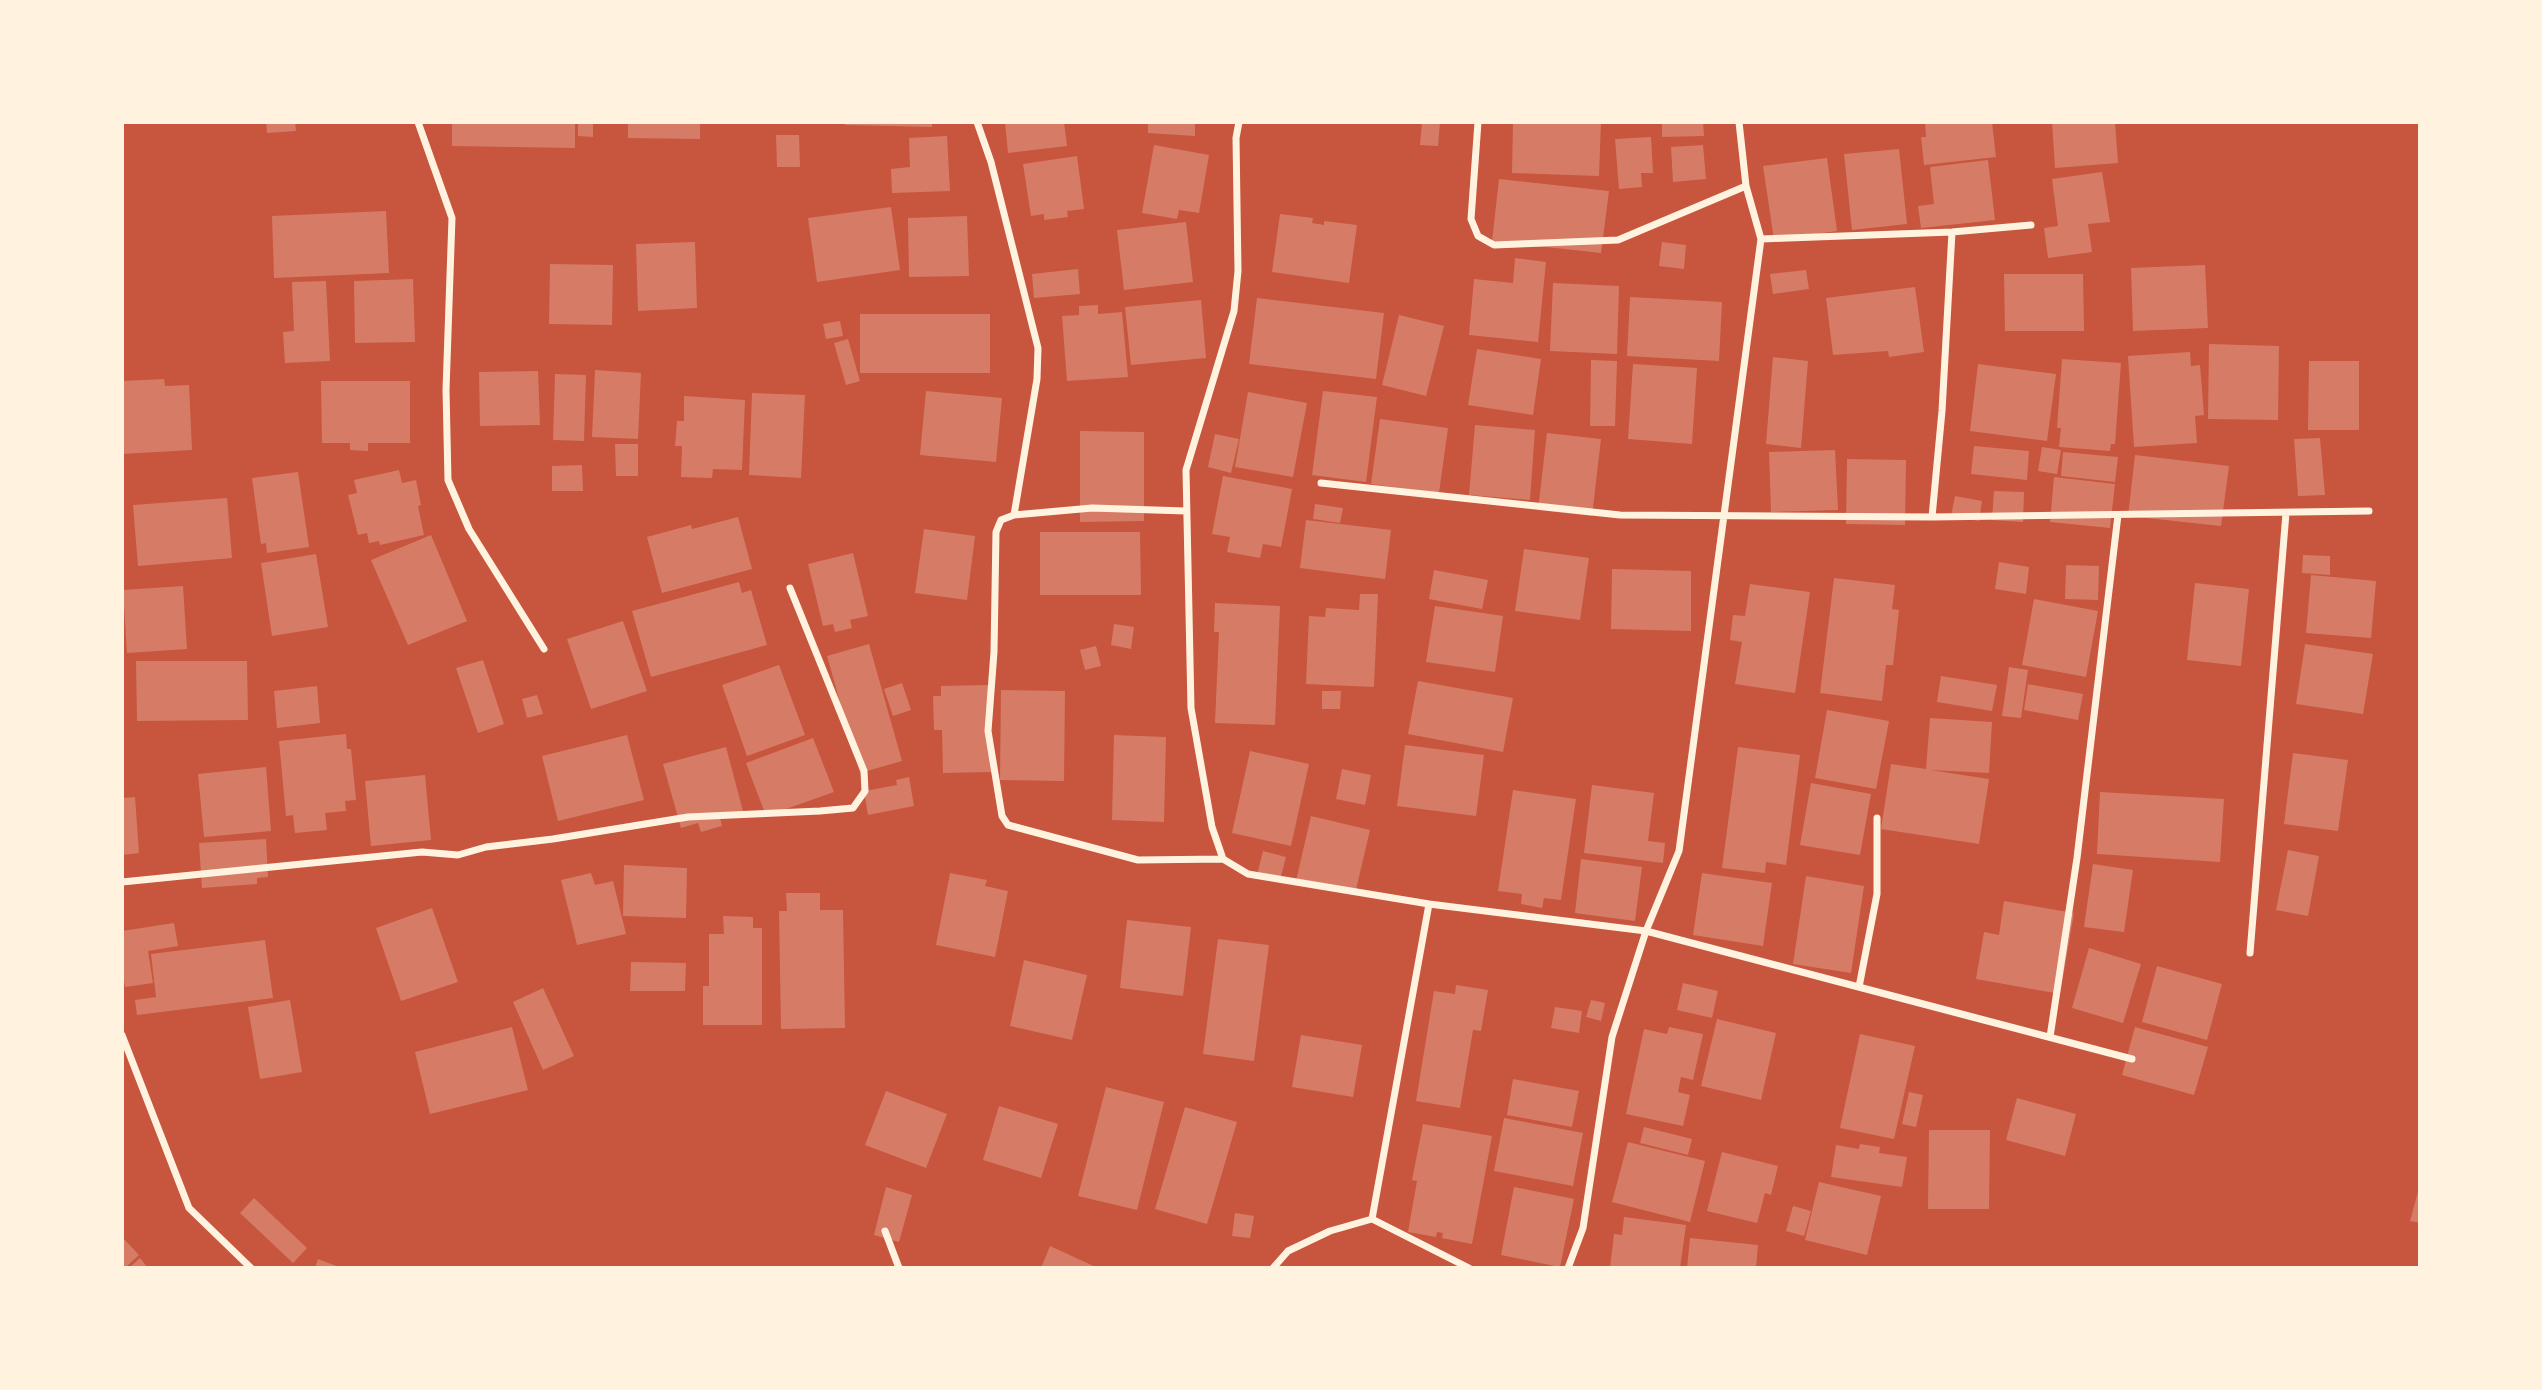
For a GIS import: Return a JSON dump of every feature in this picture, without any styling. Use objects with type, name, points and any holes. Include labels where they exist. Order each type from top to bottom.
[{"type":"street","points":[[418,122],[452,218],[446,390],[448,480],[469,529],[544,649]]},
{"type":"street","points":[[977,122],[991,162],[1038,348],[1037,379],[1014,515]]},
{"type":"street","points":[[1223,859],[1212,827],[1191,708],[1186,470],[1234,311],[1238,271],[1236,138],[1239,122]]},
{"type":"street","points":[[1478,122],[1471,219],[1478,236],[1494,245],[1618,240],[1746,186]]},
{"type":"street","points":[[1568,1268],[1583,1228],[1612,1037],[1646,931],[1679,851],[1761,239],[1746,186],[1739,122]]},
{"type":"street","points":[[1761,239],[1952,232],[2031,225]]},
{"type":"street","points":[[1932,517],[1942,411],[1952,232]]},
{"type":"street","points":[[1321,483],[1620,515],[1932,517],[2369,511]]},
{"type":"street","points":[[1186,511],[1092,509],[1014,515],[1001,520],[996,532],[994,652],[988,731],[1003,821],[1008,825],[1138,860],[1223,859],[1248,874],[1429,904],[1646,931],[2132,1059]]},
{"type":"street","points":[[2250,953],[2286,513]]},
{"type":"street","points":[[2050,1037],[2077,858],[2118,515]]},
{"type":"street","points":[[122,881],[422,852],[458,855],[485,847],[688,817],[853,808],[865,791],[864,771],[790,588]]},
{"type":"street","points":[[1859,987],[1877,894],[1877,818]]},
{"type":"street","points":[[1373,1219],[1429,904]]},
{"type":"street","points":[[122,1035],[189,1208],[251,1268]]},
{"type":"street","points":[[1273,1268],[1288,1251],[1330,1231],[1373,1219],[1469,1268]]},
{"type":"street","points":[[885,1231],[899,1268]]},
{"type":"building","points":[[266,122],[295,122],[296,131],[267,133]]},
{"type":"building","points":[[452,122],[575,122],[575,148],[452,146]]},
{"type":"building","points":[[578,122],[593,122],[593,137],[578,136]]},
{"type":"building","points":[[628,122],[700,122],[700,139],[628,138]]},
{"type":"building","points":[[845,122],[932,122],[932,127],[845,125]]},
{"type":"building","points":[[1005,122],[1064,122],[1067,146],[1008,153]]},
{"type":"building","points":[[1148,122],[1195,122],[1195,136],[1148,133]]},
{"type":"building","points":[[1422,122],[1440,122],[1438,146],[1420,145]]},
{"type":"building","points":[[1513,122],[1601,122],[1599,176],[1512,173]]},
{"type":"building","points":[[1662,122],[1703,122],[1704,136],[1662,137]]},
{"type":"building","points":[[1925,122],[1992,122],[1996,157],[1924,165],[1921,137],[1926,137]]},
{"type":"building","points":[[2052,122],[2115,122],[2118,163],[2055,168]]},
{"type":"building","points":[[776,135],[799,135],[800,167],[777,167]]},
{"type":"building","points":[[947,136],[950,191],[892,193],[891,169],[910,167],[909,138]]},
{"type":"building","points":[[1651,137],[1653,173],[1641,173],[1642,187],[1619,189],[1615,139]]},
{"type":"building","points":[[1154,145],[1209,155],[1199,213],[1179,210],[1177,219],[1142,213]]},
{"type":"building","points":[[1703,145],[1706,179],[1673,182],[1671,147]]},
{"type":"building","points":[[1899,149],[1907,224],[1852,230],[1844,154]]},
{"type":"building","points":[[1077,156],[1084,209],[1067,211],[1068,217],[1044,220],[1044,214],[1031,216],[1023,164]]},
{"type":"building","points":[[1827,158],[1837,231],[1774,240],[1763,166]]},
{"type":"building","points":[[1988,160],[1995,220],[1921,228],[1918,206],[1934,204],[1930,167]]},
{"type":"building","points":[[2102,172],[2110,222],[2088,224],[2092,252],[2048,258],[2044,228],[2058,226],[2052,179]]},
{"type":"building","points":[[1499,179],[1609,191],[1601,253],[1492,241]]},
{"type":"building","points":[[891,207],[900,270],[817,282],[808,218]]},
{"type":"building","points":[[386,211],[389,273],[274,278],[272,216]]},
{"type":"building","points":[[1280,214],[1313,218],[1312,223],[1324,225],[1324,221],[1357,225],[1349,283],[1272,272]]},
{"type":"building","points":[[967,216],[969,276],[909,277],[908,218]]},
{"type":"building","points":[[1186,222],[1193,282],[1124,290],[1117,230]]},
{"type":"building","points":[[695,242],[697,308],[638,311],[636,244]]},
{"type":"building","points":[[1662,242],[1686,245],[1684,269],[1659,266]]},
{"type":"building","points":[[1515,258],[1546,262],[1538,342],[1469,335],[1474,279],[1513,283]]},
{"type":"building","points":[[550,264],[613,265],[612,325],[549,324]]},
{"type":"building","points":[[2205,265],[2208,328],[2133,331],[2131,268]]},
{"type":"building","points":[[1078,269],[1080,294],[1034,298],[1032,274]]},
{"type":"building","points":[[1806,270],[1809,289],[1773,294],[1770,274]]},
{"type":"building","points":[[2004,274],[2083,274],[2084,331],[2005,331]]},
{"type":"building","points":[[413,279],[415,342],[355,343],[354,281]]},
{"type":"building","points":[[326,281],[330,361],[285,363],[283,332],[294,331],[292,282]]},
{"type":"building","points":[[1553,283],[1619,286],[1617,354],[1550,351]]},
{"type":"building","points":[[1915,287],[1924,352],[1889,357],[1888,351],[1833,355],[1826,298]]},
{"type":"building","points":[[1630,297],[1722,302],[1719,361],[1627,356]]},
{"type":"building","points":[[1257,298],[1384,313],[1376,379],[1249,364]]},
{"type":"building","points":[[1201,300],[1206,358],[1131,365],[1125,307]]},
{"type":"building","points":[[1098,305],[1098,314],[1122,312],[1128,377],[1067,381],[1062,316],[1079,315],[1079,306]]},
{"type":"building","points":[[860,314],[990,314],[990,373],[860,373]]},
{"type":"building","points":[[1399,315],[1444,326],[1426,396],[1382,385]]},
{"type":"building","points":[[840,321],[843,336],[826,339],[823,324]]},
{"type":"building","points":[[848,339],[860,381],[846,385],[834,343]]},
{"type":"building","points":[[2209,344],[2279,346],[2278,420],[2208,419]]},
{"type":"building","points":[[1477,349],[1541,359],[1533,415],[1468,405]]},
{"type":"building","points":[[2190,352],[2191,366],[2200,365],[2204,415],[2195,416],[2197,443],[2134,447],[2128,356]]},
{"type":"building","points":[[1773,357],[1808,361],[1801,448],[1766,444]]},
{"type":"building","points":[[2062,359],[2121,363],[2115,444],[2111,444],[2110,451],[2059,447],[2061,428],[2057,428]]},
{"type":"building","points":[[1591,360],[1617,361],[1615,426],[1590,426]]},
{"type":"building","points":[[2309,361],[2359,361],[2359,430],[2308,430]]},
{"type":"building","points":[[1633,364],[1697,368],[1692,444],[1628,439]]},
{"type":"building","points":[[1978,364],[2056,374],[2047,441],[1970,431]]},
{"type":"building","points":[[595,370],[641,373],[638,439],[592,437]]},
{"type":"building","points":[[538,371],[540,425],[480,426],[479,372]]},
{"type":"building","points":[[555,374],[586,375],[584,441],[553,440]]},
{"type":"building","points":[[164,379],[165,386],[189,385],[192,450],[122,454],[122,381]]},
{"type":"building","points":[[321,381],[410,381],[410,443],[368,443],[368,451],[350,450],[350,443],[322,443]]},
{"type":"building","points":[[926,391],[1002,398],[996,462],[920,455]]},
{"type":"building","points":[[1323,391],[1377,397],[1366,482],[1312,475]]},
{"type":"building","points":[[1248,392],[1307,403],[1293,477],[1235,467]]},
{"type":"building","points":[[752,393],[805,395],[801,478],[749,475]]},
{"type":"building","points":[[684,396],[745,400],[742,470],[713,469],[712,478],[681,477],[682,446],[675,446],[677,421],[684,421]]},
{"type":"building","points":[[1380,419],[1448,428],[1439,493],[1371,484]]},
{"type":"building","points":[[1475,425],[1535,430],[1530,500],[1469,495]]},
{"type":"building","points":[[1080,431],[1144,432],[1144,521],[1080,522]]},
{"type":"building","points":[[1547,433],[1601,439],[1592,516],[1538,510]]},
{"type":"building","points":[[1215,434],[1239,439],[1231,473],[1208,467]]},
{"type":"building","points":[[2320,438],[2325,495],[2298,496],[2294,439]]},
{"type":"building","points":[[615,444],[638,444],[638,476],[616,476]]},
{"type":"building","points":[[1974,446],[2029,451],[2027,480],[1971,474]]},
{"type":"building","points":[[2042,447],[2061,450],[2057,474],[2038,471]]},
{"type":"building","points":[[1835,450],[1838,510],[1771,512],[1769,452]]},
{"type":"building","points":[[2063,452],[2118,457],[2115,482],[2061,476]]},
{"type":"building","points":[[2135,455],[2229,466],[2221,526],[2128,516]]},
{"type":"building","points":[[1847,459],[1906,460],[1905,525],[1846,524]]},
{"type":"building","points":[[582,465],[583,491],[552,491],[552,466]]},
{"type":"building","points":[[399,470],[402,483],[416,480],[424,535],[380,545],[379,541],[369,543],[367,533],[358,535],[348,495],[357,493],[354,480]]},
{"type":"building","points":[[298,472],[309,547],[267,553],[266,543],[261,544],[252,478]]},
{"type":"building","points":[[1223,476],[1292,489],[1281,547],[1263,544],[1260,558],[1227,552],[1230,537],[1212,534]]},
{"type":"building","points":[[2054,477],[2115,484],[2110,528],[2050,522]]},
{"type":"building","points":[[1994,491],[2024,492],[2023,522],[1992,520]]},
{"type":"building","points":[[1955,496],[1982,501],[1979,521],[1951,516]]},
{"type":"building","points":[[227,498],[232,558],[138,566],[133,505]]},
{"type":"building","points":[[1315,504],[1343,508],[1340,523],[1313,519]]},
{"type":"building","points":[[738,517],[752,569],[662,593],[647,537],[691,525],[692,529]]},
{"type":"building","points":[[1306,520],[1391,530],[1385,579],[1300,568]]},
{"type":"building","points":[[924,529],[975,536],[967,600],[915,593]]},
{"type":"building","points":[[1040,532],[1140,532],[1141,595],[1040,595]]},
{"type":"building","points":[[431,535],[467,621],[408,645],[371,560]]},
{"type":"building","points":[[1524,549],[1589,558],[1580,620],[1515,611]]},
{"type":"building","points":[[853,553],[868,616],[850,620],[852,628],[835,632],[833,624],[823,626],[808,564]]},
{"type":"building","points":[[316,554],[328,627],[272,636],[261,563]]},
{"type":"building","points":[[2303,555],[2330,556],[2330,575],[2302,573]]},
{"type":"building","points":[[1999,562],[2029,567],[2026,594],[1995,589]]},
{"type":"building","points":[[2066,565],[2099,566],[2098,600],[2065,599]]},
{"type":"building","points":[[1612,569],[1691,571],[1691,631],[1611,629]]},
{"type":"building","points":[[1434,570],[1488,580],[1482,609],[1429,599]]},
{"type":"building","points":[[2311,575],[2376,581],[2371,638],[2306,633]]},
{"type":"building","points":[[1834,578],[1895,585],[1892,609],[1899,610],[1893,665],[1886,665],[1882,701],[1820,693]]},
{"type":"building","points":[[739,582],[742,593],[751,590],[767,645],[651,677],[632,611]]},
{"type":"building","points":[[2195,583],[2249,589],[2241,666],[2187,660]]},
{"type":"building","points":[[1750,584],[1810,592],[1795,693],[1735,684],[1742,642],[1730,640],[1733,615],[1745,616]]},
{"type":"building","points":[[183,586],[187,649],[127,653],[123,590]]},
{"type":"building","points":[[1360,594],[1378,594],[1374,687],[1306,684],[1309,616],[1325,617],[1326,608],[1359,610]]},
{"type":"building","points":[[2034,599],[2098,611],[2086,677],[2022,665]]},
{"type":"building","points":[[1215,603],[1280,606],[1275,725],[1215,723],[1219,632],[1214,632]]},
{"type":"building","points":[[1435,606],[1503,616],[1495,672],[1426,662]]},
{"type":"building","points":[[623,621],[647,691],[591,709],[567,639]]},
{"type":"building","points":[[1114,624],[1134,627],[1131,649],[1111,645]]},
{"type":"building","points":[[869,644],[902,761],[860,773],[827,656]]},
{"type":"building","points":[[2305,644],[2373,654],[2363,714],[2296,704]]},
{"type":"building","points":[[1096,646],[1101,666],[1085,670],[1080,650]]},
{"type":"building","points":[[483,660],[504,724],[478,733],[456,668]]},
{"type":"building","points":[[136,661],[247,661],[248,720],[137,721]]},
{"type":"building","points":[[779,665],[805,735],[747,756],[722,685]]},
{"type":"building","points":[[2009,667],[2028,670],[2021,718],[2002,716]]},
{"type":"building","points":[[1941,676],[1997,685],[1992,711],[1937,702]]},
{"type":"building","points":[[1418,681],[1513,698],[1503,752],[1408,734]]},
{"type":"building","points":[[902,683],[911,710],[893,716],[884,689]]},
{"type":"building","points":[[2028,684],[2083,694],[2078,720],[2024,710]]},
{"type":"building","points":[[989,685],[992,772],[943,773],[942,730],[934,730],[933,696],[941,696],[941,686]]},
{"type":"building","points":[[317,686],[320,723],[277,728],[274,691]]},
{"type":"building","points":[[1001,690],[1065,691],[1064,781],[1000,780]]},
{"type":"building","points":[[1322,691],[1341,691],[1340,709],[1322,709]]},
{"type":"building","points":[[537,695],[543,714],[527,718],[522,699]]},
{"type":"building","points":[[1827,710],[1889,721],[1876,789],[1815,778]]},
{"type":"building","points":[[1930,718],[1992,722],[1989,773],[1930,770],[1989,779],[1979,844],[1881,829],[1891,764],[1926,769]]},
{"type":"building","points":[[346,734],[347,749],[351,749],[356,800],[345,801],[346,811],[325,813],[327,830],[295,833],[293,815],[286,816],[279,741]]},
{"type":"building","points":[[627,735],[644,800],[558,821],[542,756]]},
{"type":"building","points":[[1114,735],[1166,737],[1164,822],[1112,820]]},
{"type":"building","points":[[813,738],[834,792],[766,816],[746,763]]},
{"type":"building","points":[[1405,745],[1484,755],[1476,816],[1397,806]]},
{"type":"building","points":[[726,747],[743,811],[720,818],[722,826],[701,832],[698,823],[681,828],[663,764]]},
{"type":"building","points":[[1738,747],[1800,755],[1786,865],[1766,862],[1765,873],[1722,868]]},
{"type":"building","points":[[1250,751],[1309,764],[1291,846],[1232,833]]},
{"type":"building","points":[[2293,753],[2348,760],[2338,831],[2284,824]]},
{"type":"building","points":[[266,767],[271,831],[204,837],[198,774]]},
{"type":"building","points":[[1342,769],[1371,775],[1365,805],[1336,799]]},
{"type":"building","points":[[425,775],[431,840],[371,846],[365,781]]},
{"type":"building","points":[[909,777],[914,806],[868,815],[864,791],[897,785],[896,780]]},
{"type":"building","points":[[1811,783],[1871,794],[1860,855],[1800,845]]},
{"type":"building","points":[[1592,785],[1654,793],[1648,841],[1665,843],[1663,863],[1584,853]]},
{"type":"building","points":[[1513,790],[1576,799],[1561,900],[1544,898],[1542,908],[1521,904],[1522,894],[1498,891]]},
{"type":"building","points":[[2100,792],[2224,799],[2220,862],[2097,854]]},
{"type":"building","points":[[135,797],[139,853],[122,855],[122,798]]},
{"type":"building","points":[[1311,816],[1370,830],[1355,894],[1296,881]]},
{"type":"building","points":[[266,839],[268,877],[257,878],[257,884],[202,888],[199,843]]},
{"type":"building","points":[[2288,850],[2319,856],[2308,916],[2276,910]]},
{"type":"building","points":[[1263,851],[1286,857],[1280,880],[1257,875]]},
{"type":"building","points":[[1581,859],[1642,867],[1635,921],[1575,913]]},
{"type":"building","points":[[2093,864],[2133,870],[2124,932],[2084,927]]},
{"type":"building","points":[[624,865],[687,868],[686,918],[623,916]]},
{"type":"building","points":[[591,873],[595,885],[613,881],[626,934],[577,945],[561,880]]},
{"type":"building","points":[[950,873],[987,880],[985,886],[1008,891],[995,957],[936,945]]},
{"type":"building","points":[[1702,873],[1772,883],[1763,946],[1693,935]]},
{"type":"building","points":[[1806,876],[1864,886],[1851,973],[1793,964]]},
{"type":"building","points":[[786,893],[820,893],[820,910],[843,910],[845,1028],[781,1029],[779,911],[787,911]]},
{"type":"building","points":[[2004,901],[2074,913],[2060,994],[1976,979],[1984,932],[1999,935]]},
{"type":"building","points":[[432,908],[458,982],[401,1001],[376,928]]},
{"type":"building","points":[[723,916],[753,917],[753,928],[762,928],[762,1025],[703,1025],[703,986],[709,986],[709,934],[724,934]]},
{"type":"building","points":[[1127,920],[1191,927],[1183,996],[1120,988]]},
{"type":"building","points":[[174,923],[178,946],[148,951],[153,983],[125,987],[122,931]]},
{"type":"building","points":[[1218,939],[1269,945],[1254,1061],[1203,1054]]},
{"type":"building","points":[[265,940],[273,998],[137,1015],[135,1000],[156,997],[151,954]]},
{"type":"building","points":[[2089,948],[2141,964],[2123,1023],[2072,1008]]},
{"type":"building","points":[[1024,960],[1087,975],[1072,1040],[1010,1026]]},
{"type":"building","points":[[631,962],[686,963],[685,991],[630,991]]},
{"type":"building","points":[[2157,966],[2222,984],[2207,1040],[2142,1022]]},
{"type":"building","points":[[1683,983],[1718,991],[1712,1018],[1677,1010]]},
{"type":"building","points":[[1456,985],[1488,990],[1481,1031],[1473,1030],[1460,1108],[1416,1101],[1434,991],[1455,994]]},
{"type":"building","points":[[543,988],[574,1056],[543,1070],[513,1002]]},
{"type":"building","points":[[290,1000],[302,1072],[260,1079],[248,1007]]},
{"type":"building","points":[[1591,1000],[1605,1003],[1601,1021],[1586,1017]]},
{"type":"building","points":[[1555,1007],[1582,1011],[1579,1033],[1551,1028]]},
{"type":"building","points":[[1717,1019],[1776,1033],[1761,1100],[1701,1086]]},
{"type":"building","points":[[512,1027],[528,1090],[430,1114],[415,1052]]},
{"type":"building","points":[[1669,1027],[1703,1034],[1693,1080],[1681,1077],[1678,1092],[1690,1095],[1683,1126],[1626,1114],[1644,1029],[1667,1034]]},
{"type":"building","points":[[2135,1027],[2208,1047],[2194,1095],[2122,1075]]},
{"type":"building","points":[[1860,1034],[1915,1046],[1894,1139],[1840,1128]]},
{"type":"building","points":[[1301,1035],[1362,1045],[1353,1097],[1292,1087]]},
{"type":"building","points":[[1513,1079],[1579,1091],[1572,1127],[1507,1115]]},
{"type":"building","points":[[1106,1087],[1164,1102],[1137,1210],[1078,1196]]},
{"type":"building","points":[[886,1091],[947,1114],[926,1168],[865,1145]]},
{"type":"building","points":[[1909,1092],[1923,1095],[1916,1127],[1902,1124]]},
{"type":"building","points":[[2017,1098],[2076,1114],[2065,1156],[2006,1140]]},
{"type":"building","points":[[999,1106],[1058,1124],[1041,1178],[983,1160]]},
{"type":"building","points":[[1185,1107],[1237,1122],[1207,1224],[1155,1209]]},
{"type":"building","points":[[1504,1118],[1583,1133],[1573,1186],[1494,1171]]},
{"type":"building","points":[[1423,1124],[1492,1136],[1472,1244],[1442,1238],[1443,1233],[1437,1232],[1436,1237],[1408,1232],[1417,1181],[1412,1180]]},
{"type":"building","points":[[1644,1127],[1692,1139],[1688,1155],[1640,1143]]},
{"type":"building","points":[[1929,1130],[1990,1130],[1989,1209],[1928,1209]]},
{"type":"building","points":[[1628,1142],[1705,1161],[1690,1222],[1612,1202]]},
{"type":"building","points":[[1860,1144],[1880,1147],[1879,1153],[1907,1157],[1902,1187],[1831,1177],[1836,1145],[1859,1149]]},
{"type":"building","points":[[1722,1152],[1778,1166],[1771,1195],[1765,1193],[1757,1223],[1707,1211]]},
{"type":"building","points":[[1819,1182],[1881,1196],[1867,1255],[1805,1240]]},
{"type":"building","points":[[886,1187],[912,1195],[899,1242],[874,1235]]},
{"type":"building","points":[[1514,1187],[1574,1199],[1560,1267],[1501,1255]]},
{"type":"building","points":[[2420,1188],[2420,1223],[2410,1221]]},
{"type":"building","points":[[254,1198],[307,1248],[293,1263],[240,1213]]},
{"type":"building","points":[[1793,1206],[1811,1211],[1804,1236],[1786,1231]]},
{"type":"building","points":[[1235,1213],[1254,1216],[1250,1238],[1232,1236]]},
{"type":"building","points":[[1624,1217],[1686,1225],[1680,1268],[1610,1268],[1614,1234],[1622,1235]]},
{"type":"building","points":[[122,1237],[139,1255],[125,1268],[122,1268]]},
{"type":"building","points":[[1690,1238],[1758,1245],[1756,1268],[1687,1268]]},
{"type":"building","points":[[1050,1246],[1098,1268],[1041,1268]]},
{"type":"building","points":[[140,1258],[148,1268],[129,1268]]},
{"type":"building","points":[[318,1259],[339,1267],[339,1268],[315,1268]]}]
